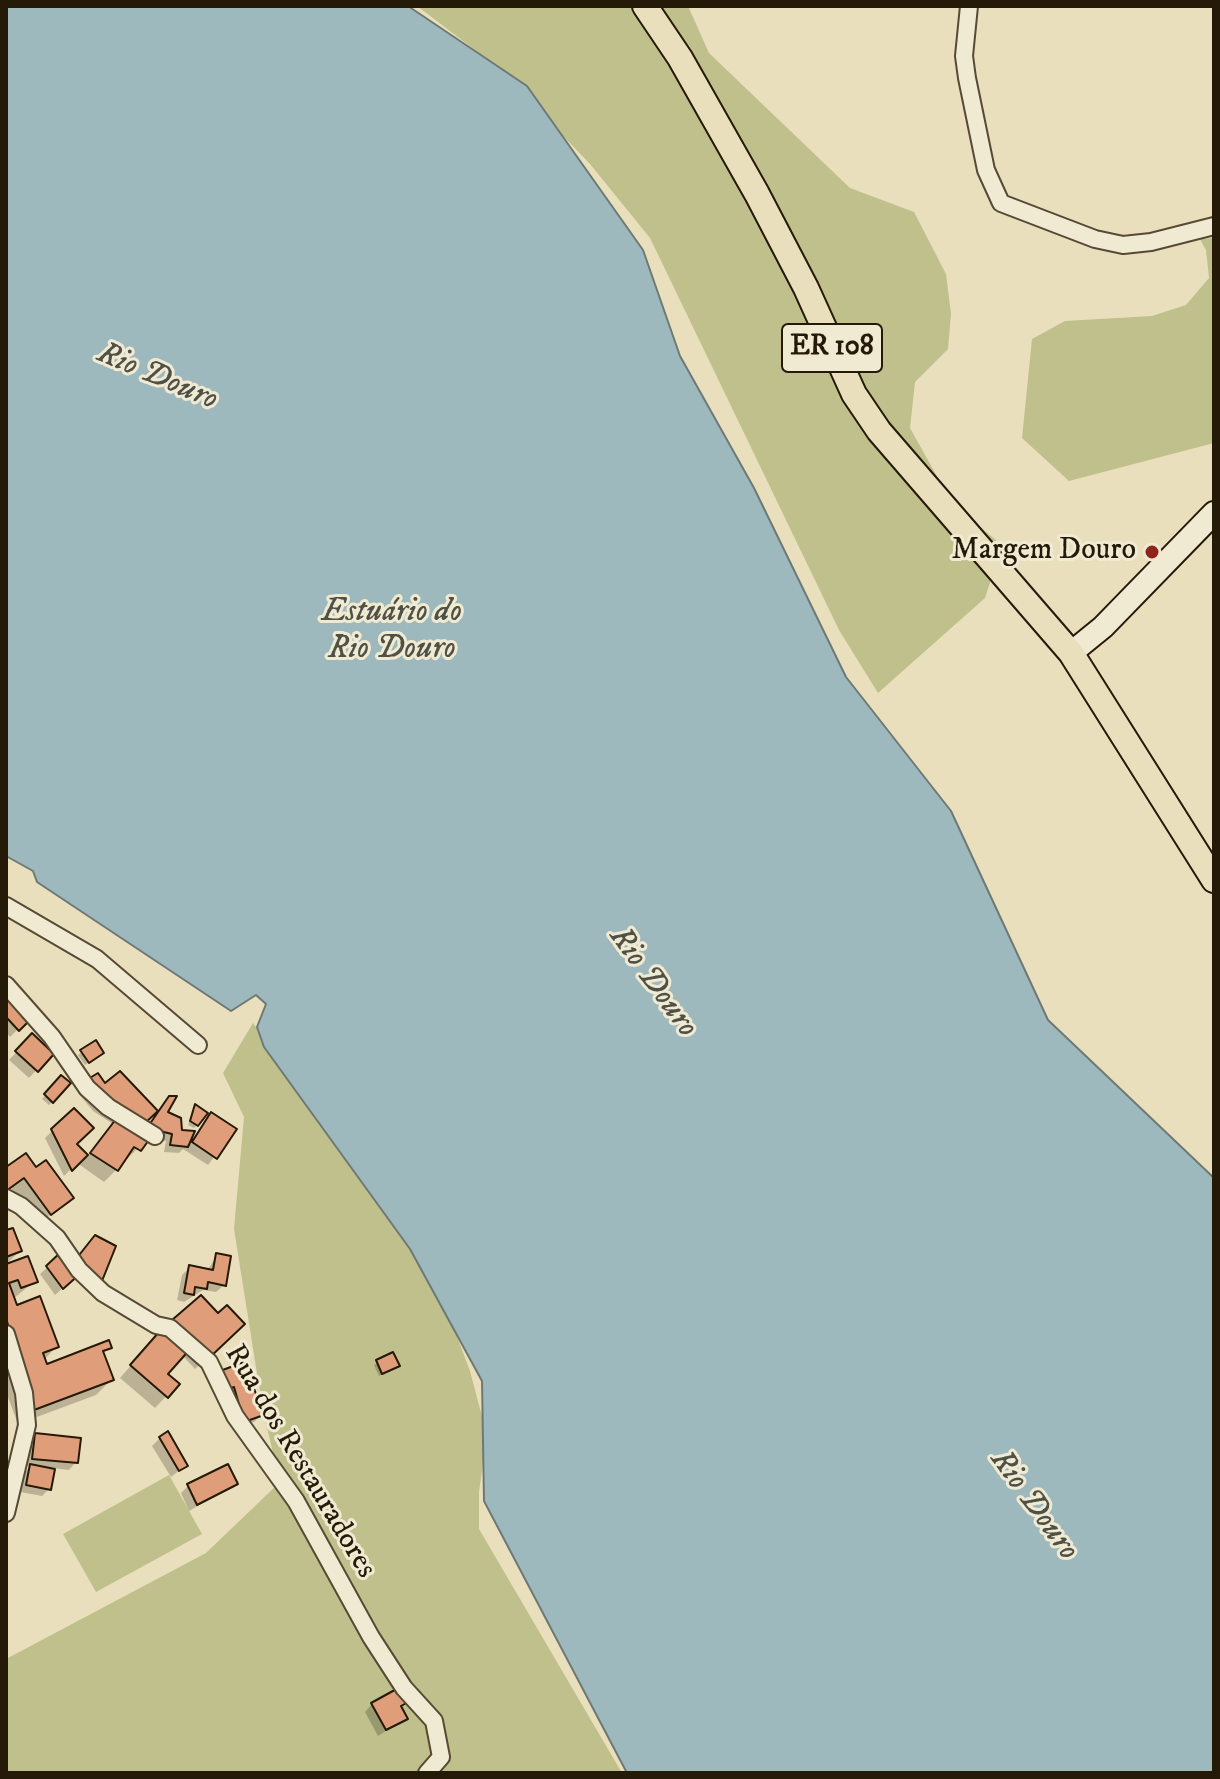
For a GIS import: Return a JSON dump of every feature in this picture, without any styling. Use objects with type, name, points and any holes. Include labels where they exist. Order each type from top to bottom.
[{"type":"main road","name":"ER 108","points":[[645,6],[680,58],[757,194],[806,288],[854,394],[879,431],[1071,653],[1214,880]]},
{"type":"main road","points":[[1071,653],[1103,627],[1214,513]]},
{"type":"street","points":[[969,6],[964,56],[967,78],[986,170],[1001,203],[1095,239],[1123,245],[1151,242],[1214,226]]},
{"type":"street","points":[[6,906],[97,959],[198,1045]]},
{"type":"street","points":[[6,985],[52,1037],[87,1088],[108,1107],[155,1136]]},
{"type":"street","name":"Rua dos Restauradores","points":[[6,1198],[21,1206],[57,1238],[79,1270],[103,1293],[156,1325],[170,1328],[209,1362],[235,1416],[296,1501],[371,1637],[404,1688],[434,1721],[441,1757],[427,1773]]},
{"type":"street","points":[[6,1334],[24,1393],[27,1425],[6,1513]]},
{"type":"green space","points":[[417,6],[688,6],[709,53],[850,188],[914,212],[946,274],[951,314],[948,349],[915,382],[910,428],[953,505],[1002,545],[985,598],[878,693],[839,630],[650,238],[590,164],[496,66]]},
{"type":"green space","points":[[1214,238],[1214,443],[1069,481],[1022,438],[1032,339],[1065,321],[1152,316],[1186,305],[1209,278],[1206,250],[1200,239]]},
{"type":"green space","points":[[253,1023],[449,1292],[447,1310],[470,1371],[487,1435],[479,1492],[479,1529],[622,1773],[6,1773],[6,1659],[206,1553],[280,1482],[263,1411],[234,1229],[244,1117],[223,1073]]},
{"type":"green space","points":[[169,1475],[202,1534],[96,1592],[63,1534]]},
{"type":"water","name":"Estuário do Rio Douro","points":[[6,6],[408,6],[527,86],[643,250],[680,356],[754,488],[846,677],[951,811],[1048,1020],[1214,1178],[1214,1773],[627,1773],[484,1501],[482,1381],[410,1249],[264,1047],[257,1027],[266,1004],[256,995],[231,1011],[37,882],[33,871],[6,856]]},
{"type":"building","points":[[6,991],[32,1018],[19,1031],[6,1017]]},
{"type":"building","points":[[32,1033],[54,1054],[38,1072],[15,1051]]},
{"type":"building","points":[[96,1040],[104,1053],[89,1063],[80,1050]]},
{"type":"building","points":[[120,1071],[158,1111],[143,1125],[105,1099],[88,1079],[98,1073],[105,1083]]},
{"type":"building","points":[[61,1075],[71,1083],[53,1103],[44,1094]]},
{"type":"building","points":[[169,1096],[177,1096],[168,1112],[181,1118],[182,1130],[195,1131],[188,1147],[170,1145],[172,1134],[147,1128]]},
{"type":"building","points":[[195,1104],[208,1113],[198,1126],[190,1121]]},
{"type":"building","points":[[74,1108],[94,1128],[77,1144],[88,1155],[72,1171],[51,1129]]},
{"type":"building","points":[[211,1112],[237,1129],[217,1159],[192,1142]]},
{"type":"building","points":[[116,1119],[151,1137],[141,1151],[134,1147],[118,1171],[90,1153]]},
{"type":"building","points":[[26,1153],[36,1167],[46,1160],[74,1198],[51,1215],[24,1178],[6,1191],[6,1167]]},
{"type":"building","points":[[13,1228],[22,1251],[6,1257],[6,1230]]},
{"type":"building","points":[[95,1235],[116,1246],[100,1286],[76,1259]]},
{"type":"building","points":[[62,1251],[81,1273],[63,1289],[46,1266]]},
{"type":"building","points":[[216,1253],[231,1256],[226,1286],[208,1282],[207,1289],[195,1287],[194,1295],[184,1293],[189,1265],[213,1270]]},
{"type":"building","points":[[28,1256],[38,1282],[21,1288],[18,1280],[9,1283],[17,1305],[40,1296],[59,1347],[43,1353],[47,1364],[109,1340],[112,1348],[103,1351],[114,1380],[34,1410],[16,1361],[21,1360],[6,1319],[6,1264]]},
{"type":"building","points":[[201,1295],[218,1313],[227,1305],[245,1324],[208,1359],[172,1320]]},
{"type":"building","points":[[159,1332],[192,1347],[168,1374],[180,1384],[168,1398],[130,1365]]},
{"type":"building","points":[[393,1352],[400,1366],[382,1374],[376,1360]]},
{"type":"building","points":[[244,1362],[264,1415],[244,1422],[234,1387],[227,1390],[220,1371]]},
{"type":"building","points":[[168,1431],[188,1466],[179,1471],[159,1437]]},
{"type":"building","points":[[35,1433],[81,1438],[78,1463],[32,1459]]},
{"type":"building","points":[[30,1464],[55,1469],[51,1490],[26,1485]]},
{"type":"building","points":[[228,1464],[238,1484],[197,1505],[187,1484]]},
{"type":"building","points":[[402,1686],[410,1701],[401,1706],[408,1719],[386,1730],[371,1703]]},
{"type":"place","name":"Margem Douro","points":[[1152,552]]},
{"type":"water label","name":"Rio Douro","points":[[157,378]]},
{"type":"water label","name":"Rio Douro","points":[[652,983]]},
{"type":"water label","name":"Rio Douro","points":[[1033,1506]]}]
